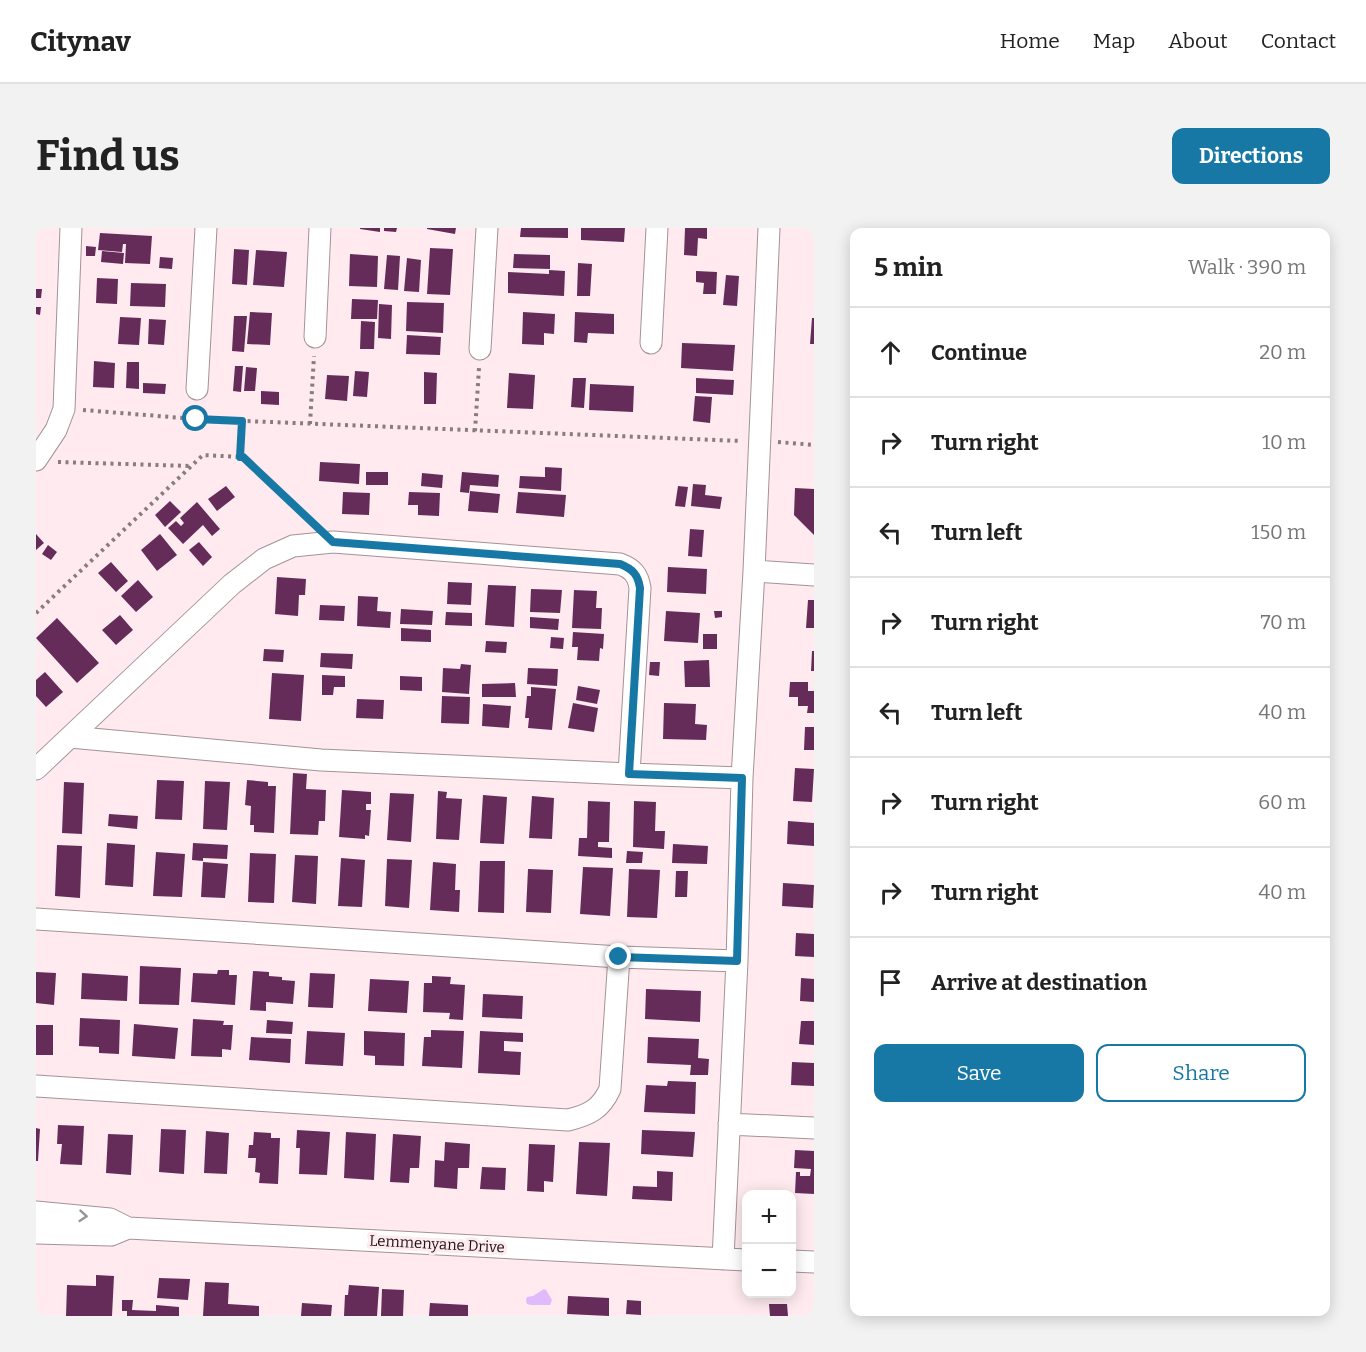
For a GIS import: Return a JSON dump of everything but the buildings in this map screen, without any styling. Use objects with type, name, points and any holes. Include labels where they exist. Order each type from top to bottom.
[{"type":"street","points":[[42,461],[64,409],[71,228]]},
{"type":"street","points":[[197,388],[206,228]]},
{"type":"street","points":[[315,337],[320,228]]},
{"type":"street","points":[[480,349],[487,228]]},
{"type":"street","points":[[651,343],[657,228]]},
{"type":"street","points":[[723,1259],[737,961],[742,778],[754,572],[769,228]]},
{"type":"street","points":[[36,769],[232,584],[264,559],[293,546],[333,542],[620,564],[628,567],[639,580],[640,588],[629,774]]},
{"type":"street","points":[[754,572],[814,575]]},
{"type":"street","points":[[70,737],[321,760],[742,778]]},
{"type":"street","points":[[36,919],[619,957],[737,961]]},
{"type":"street","points":[[36,1086],[568,1120],[582,1117],[605,1101],[610,1089],[619,957]]},
{"type":"street","points":[[729,1124],[814,1128]]},
{"type":"street","name":"Lemmenyane Drive","points":[[36,1212],[110,1219],[128,1228],[742,1260]]},
{"type":"street","name":"Lemmenyane Drive","points":[[36,1233],[111,1235],[128,1228]]},
{"type":"street","points":[[796,1261],[814,1262]]},
{"type":"path","points":[[310,424],[315,337]]},
{"type":"path","points":[[475,431],[480,349]]},
{"type":"path","points":[[64,409],[196,419],[814,445]]},
{"type":"path","points":[[240,457],[242,421]]},
{"type":"path","points":[[36,613],[203,455],[243,457],[333,542]]},
{"type":"path","points":[[42,461],[191,466]]},
{"type":"shaded area","points":[[544,1289],[552,1300],[550,1305],[527,1304],[527,1297]]},
{"type":"route","points":[[196,419],[242,421],[240,457],[243,457],[333,542],[620,564],[635,573],[640,588],[629,774],[742,778],[737,961],[619,957]]}]
